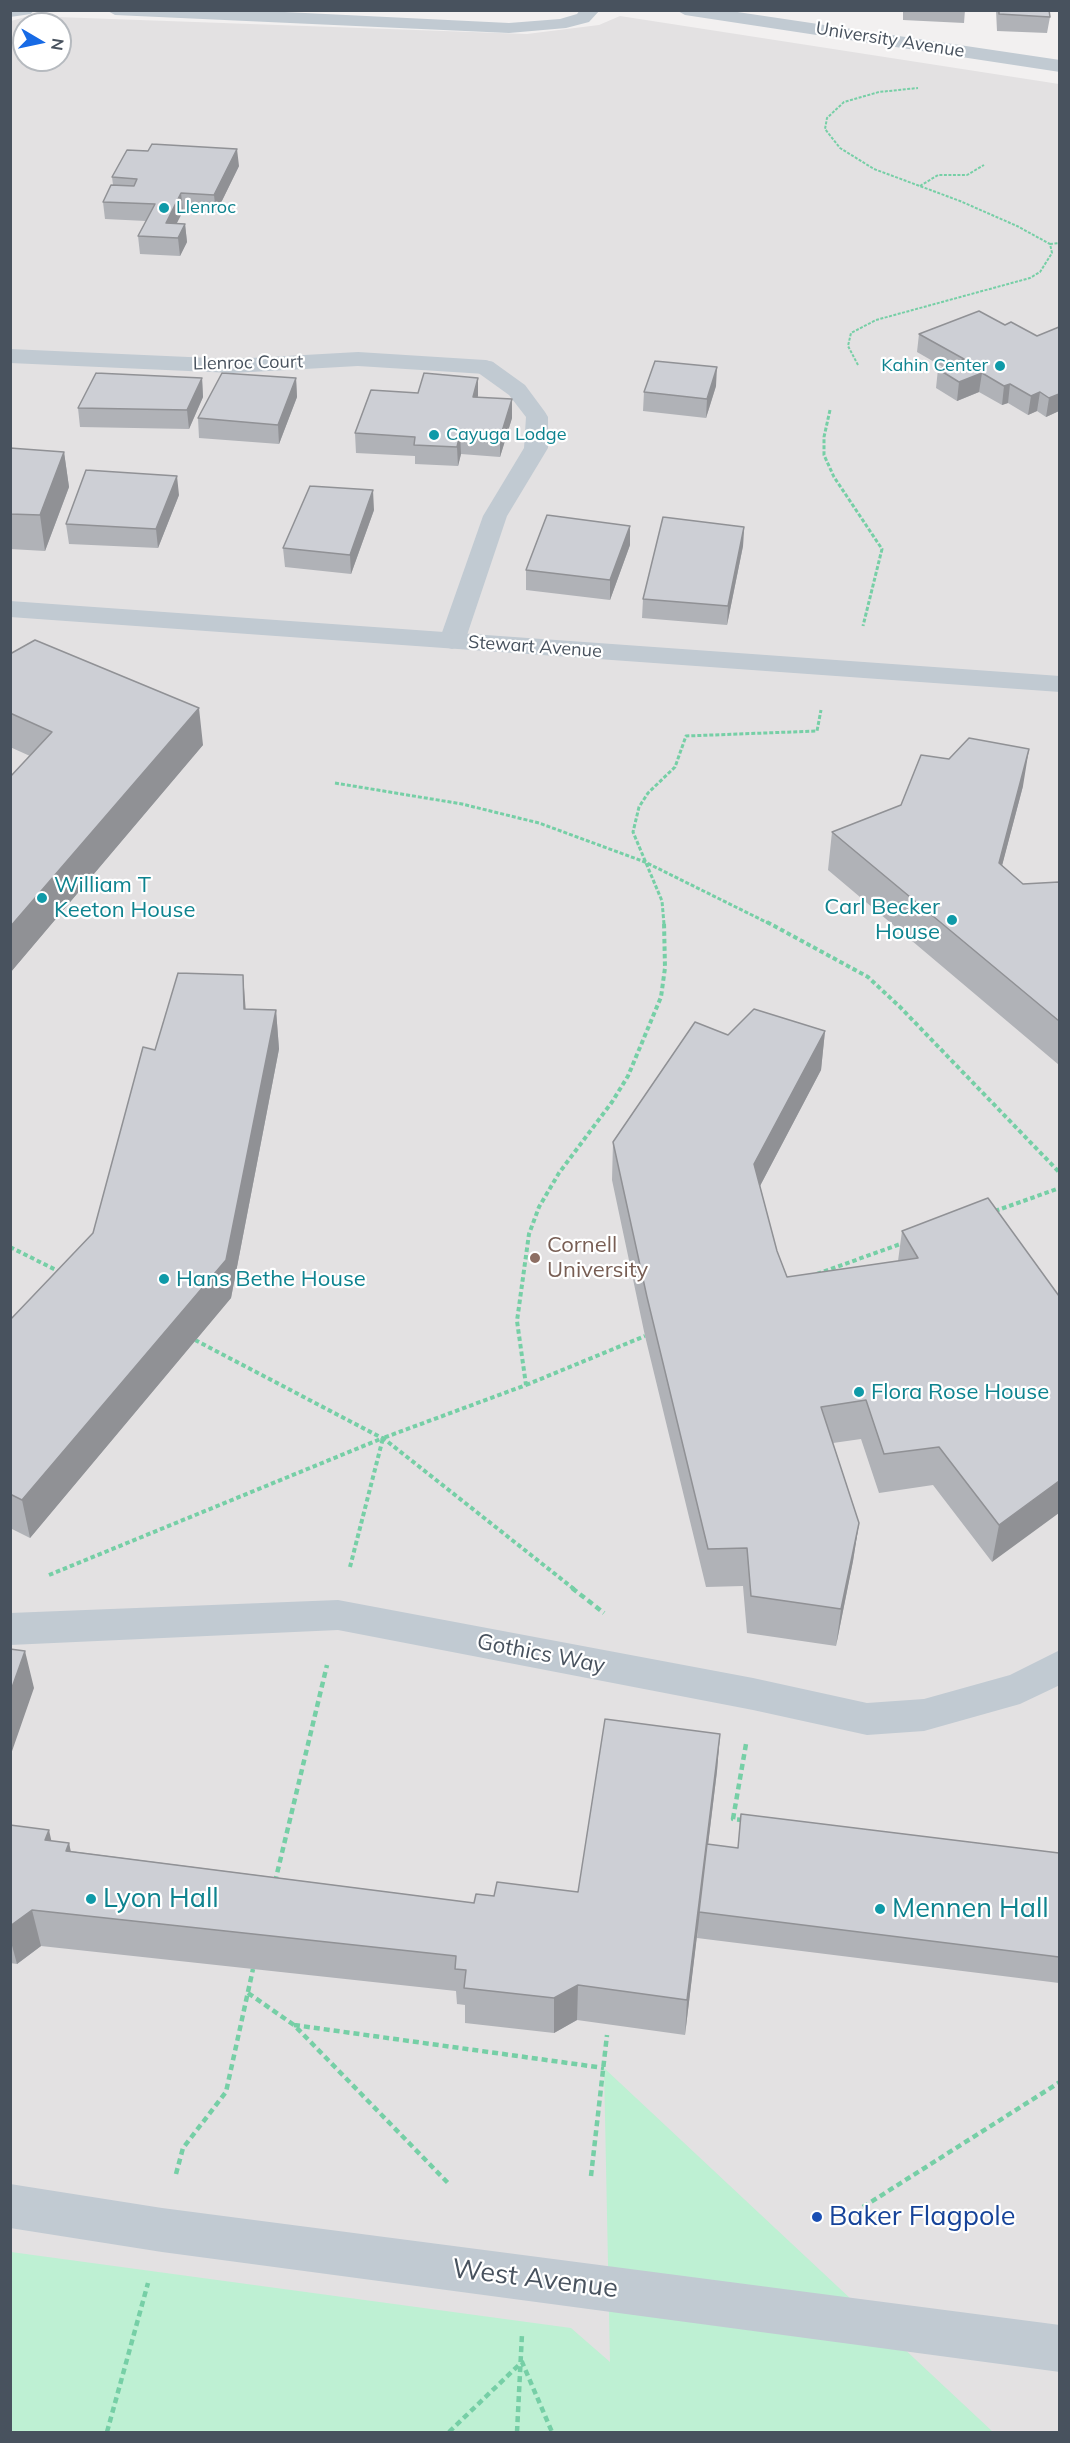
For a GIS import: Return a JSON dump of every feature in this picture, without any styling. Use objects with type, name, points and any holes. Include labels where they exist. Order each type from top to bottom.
[{"type":"street","points":[[10,12],[25,10]]},
{"type":"street","points":[[115,10],[509,28],[560,24],[584,18],[591,10]]},
{"type":"street","name":"University Avenue","points":[[685,10],[1059,66]]},
{"type":"street","name":"Llenroc Court","points":[[10,356],[233,366],[358,359],[485,367],[518,390],[537,417],[536,448],[495,516],[452,641]]},
{"type":"street","name":"Stewart Avenue","points":[[10,609],[1059,684]]},
{"type":"street","name":"Gothics Way","points":[[10,1629],[338,1615],[867,1719],[924,1715],[1020,1688],[1059,1666]]},
{"type":"street","name":"West Avenue","points":[[10,2206],[162,2230],[1059,2349]]},
{"type":"path","points":[[926,87],[900,88],[857,97],[834,109],[827,118],[825,129],[840,148],[874,169],[1017,226],[1050,244],[1059,243]]},
{"type":"path","points":[[920,186],[938,175],[967,176],[984,165]]},
{"type":"path","points":[[858,365],[848,346],[851,333],[876,320],[1030,278],[1048,263],[1052,254],[1050,244]]},
{"type":"path","points":[[830,410],[824,437],[824,455],[834,477],[882,549],[861,634]]},
{"type":"path","points":[[526,1385],[518,1321],[523,1266],[529,1234],[538,1207],[559,1173],[612,1102],[628,1076],[661,997],[666,939],[662,901],[633,832],[639,807],[648,793],[675,767],[686,736],[817,731],[821,709]]},
{"type":"path","points":[[335,783],[462,804],[554,828],[645,862],[751,914],[868,977],[900,1007],[1059,1173]]},
{"type":"path","points":[[994,1211],[1059,1188]]},
{"type":"path","points":[[807,1277],[906,1242]]},
{"type":"path","points":[[10,1247],[68,1276]]},
{"type":"path","points":[[43,1577],[383,1438],[526,1385],[645,1336]]},
{"type":"path","points":[[195,1340],[383,1438],[612,1619]]},
{"type":"path","points":[[274,1886],[338,1615],[383,1438]]},
{"type":"path","points":[[745,1820],[733,1819],[753,1695]]},
{"type":"path","points":[[183,2148],[226,2092],[253,1969]]},
{"type":"path","points":[[249,1993],[294,2025],[448,2183]]},
{"type":"path","points":[[294,2025],[604,2068]]},
{"type":"path","points":[[591,2176],[607,2035]]},
{"type":"path","points":[[863,2207],[1059,2082]]},
{"type":"path","points":[[107,2433],[149,2281]]},
{"type":"path","points":[[517,2433],[522,2330]]},
{"type":"path","points":[[449,2433],[522,2362]]},
{"type":"path","points":[[522,2362],[552,2433]]},
{"type":"shaded area","name":"Cornell University","points":[[620,16],[1059,84],[1059,2432],[11,2432],[11,21],[12,72],[72,72],[72,18],[527,34],[599,25]]},
{"type":"green space","points":[[604,2068],[993,2432],[11,2432],[11,2252],[571,2328],[610,2362]]},
{"type":"building","points":[[999,10],[1049,10],[1050,17],[999,14]]},
{"type":"building","points":[[152,144],[237,149],[214,195],[181,193],[166,223],[185,224],[178,238],[138,236],[155,204],[103,202],[111,185],[134,186],[137,179],[112,177],[127,150],[148,151]]},
{"type":"building","name":"Kahin Center","points":[[979,311],[1005,325],[1011,322],[1037,336],[1059,327],[1059,394],[1049,398],[1040,392],[1031,396],[1010,384],[1004,386],[982,373],[959,382],[938,369],[964,359],[919,334]]},
{"type":"building","points":[[655,361],[717,367],[707,399],[644,392]]},
{"type":"building","points":[[96,373],[202,378],[187,410],[78,408]]},
{"type":"building","points":[[222,373],[296,378],[278,425],[198,418]]},
{"type":"building","name":"Cayuga Lodge","points":[[424,373],[478,378],[473,397],[512,399],[500,438],[460,434],[457,447],[414,445],[415,437],[355,433],[371,390],[418,393]]},
{"type":"building","points":[[10,448],[64,452],[40,515],[10,514]]},
{"type":"building","points":[[86,470],[177,476],[156,529],[66,524]]},
{"type":"building","points":[[310,486],[373,490],[350,555],[283,548]]},
{"type":"building","points":[[547,515],[630,526],[610,580],[526,570]]},
{"type":"building","points":[[663,517],[744,527],[728,606],[643,599]]},
{"type":"building","name":"William T Keeton House","points":[[35,640],[199,708],[10,927],[10,777],[52,732],[10,713],[10,654]]},
{"type":"building","name":"Carl Becker House","points":[[969,738],[1029,749],[999,863],[1023,884],[1059,882],[1059,1021],[832,832],[901,805],[921,755],[949,759]]},
{"type":"building","name":"Hans Bethe House","points":[[178,973],[243,975],[244,1009],[276,1010],[226,1260],[22,1500],[10,1494],[10,1320],[93,1233],[143,1047],[155,1050]]},
{"type":"building","name":"Flora Rose House","points":[[754,1009],[825,1031],[754,1164],[777,1251],[787,1277],[918,1258],[902,1231],[988,1198],[1059,1296],[1059,1481],[999,1525],[939,1447],[884,1454],[866,1400],[821,1407],[859,1523],[841,1609],[751,1596],[747,1548],[708,1549],[647,1297],[613,1142],[695,1022],[728,1035]]},
{"type":"building","points":[[10,1649],[25,1651],[10,1693]]},
{"type":"building","name":"Lyon Hall","points":[[605,1719],[720,1734],[687,2000],[578,1985],[554,1998],[464,1988],[466,1970],[455,1969],[456,1956],[32,1910],[10,1926],[10,1825],[49,1830],[45,1840],[69,1843],[66,1851],[474,1903],[476,1894],[494,1896],[497,1882],[578,1892]]},
{"type":"building","name":"Mennen Hall","points":[[741,1814],[1059,1853],[1059,1957],[699,1912],[707,1844],[738,1848]]},
{"type":"place","name":"Llenroc","points":[[164,208]]},
{"type":"place","name":"Kahin Center","points":[[1000,366]]},
{"type":"place","name":"Cayuga Lodge","points":[[434,435]]},
{"type":"place","name":"William T Keeton House","points":[[42,898]]},
{"type":"place","name":"Carl Becker House","points":[[952,920]]},
{"type":"place","name":"Cornell University","points":[[535,1258]]},
{"type":"place","name":"Hans Bethe House","points":[[164,1279]]},
{"type":"place","name":"Flora Rose House","points":[[859,1392]]},
{"type":"place","name":"Lyon Hall","points":[[91,1899]]},
{"type":"place","name":"Mennen Hall","points":[[880,1909]]},
{"type":"place","name":"Baker Flagpole","points":[[817,2217]]}]
